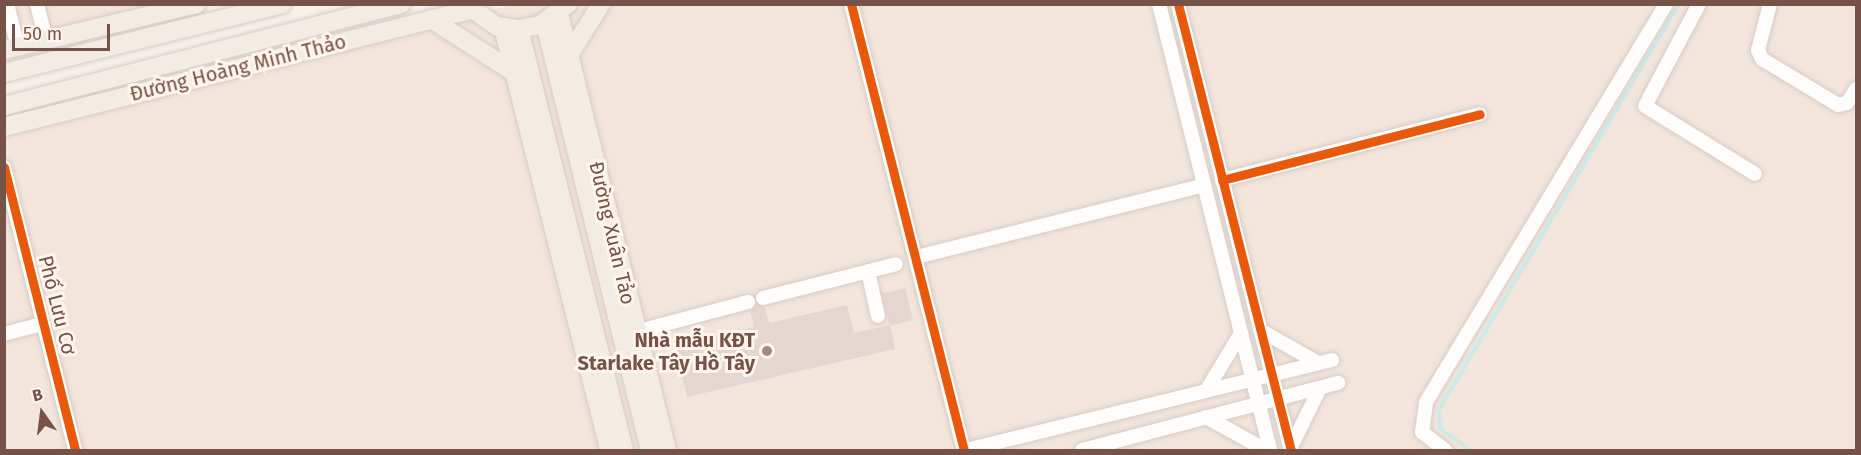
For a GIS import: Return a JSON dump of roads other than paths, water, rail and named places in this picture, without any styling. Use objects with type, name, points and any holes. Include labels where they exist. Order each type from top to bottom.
[{"type":"main road","points":[[11,48],[46,40],[142,11],[197,4]]},
{"type":"main road","points":[[4,73],[282,4]]},
{"type":"main road","name":"Đường Hoàng Minh Thảo","points":[[4,106],[401,4]]},
{"type":"main road","points":[[569,55],[601,4]]},
{"type":"main road","points":[[468,7],[511,28],[558,14]]},
{"type":"main road","name":"Đường Hoàng Minh Thảo","points":[[4,128],[431,19],[468,7]]},
{"type":"main road","name":"Đường Xuân Tảo","points":[[558,14],[635,332],[667,450]]},
{"type":"main road","name":"Đường Xuân Tảo","points":[[558,14],[650,450]]},
{"type":"main road","points":[[431,19],[515,73]]},
{"type":"main road","points":[[511,28],[515,73],[609,450]]},
{"type":"main road","name":"Đường Xuân Tảo","points":[[511,28],[624,450]]},
{"type":"street","points":[[7,4],[11,48]]},
{"type":"street","points":[[37,4],[46,40]]},
{"type":"street","points":[[851,4],[965,450],[1332,360]]},
{"type":"street","points":[[1159,4],[1268,450]]},
{"type":"street","points":[[1178,4],[1290,450]]},
{"type":"street","points":[[1445,450],[1425,434],[1426,402],[1666,4]]},
{"type":"street","points":[[1699,4],[1645,106],[1755,174]]},
{"type":"street","points":[[1770,4],[1758,50],[1762,59],[1838,105],[1847,103],[1857,89]]},
{"type":"street","points":[[1222,180],[1480,114]]},
{"type":"street","name":"Phố Lưu Cơ","points":[[4,167],[75,450]]},
{"type":"street","points":[[916,257],[1204,185]]},
{"type":"street","points":[[764,298],[896,264]]},
{"type":"street","points":[[868,271],[878,316]]},
{"type":"street","points":[[635,332],[748,302]]},
{"type":"street","points":[[4,334],[42,324]]},
{"type":"street","points":[[1260,330],[1318,363]]},
{"type":"street","points":[[1206,391],[1241,333]]},
{"type":"street","points":[[1082,450],[1338,383]]},
{"type":"street","points":[[1290,450],[1320,388]]},
{"type":"street","points":[[1206,417],[1268,450]]},
{"type":"waterway","points":[[1470,450],[1440,428],[1439,410],[1679,4]]},
{"type":"place","name":"Nhà mẫu KĐT Starlake Tây Hồ Tây","points":[[767,351]]}]
